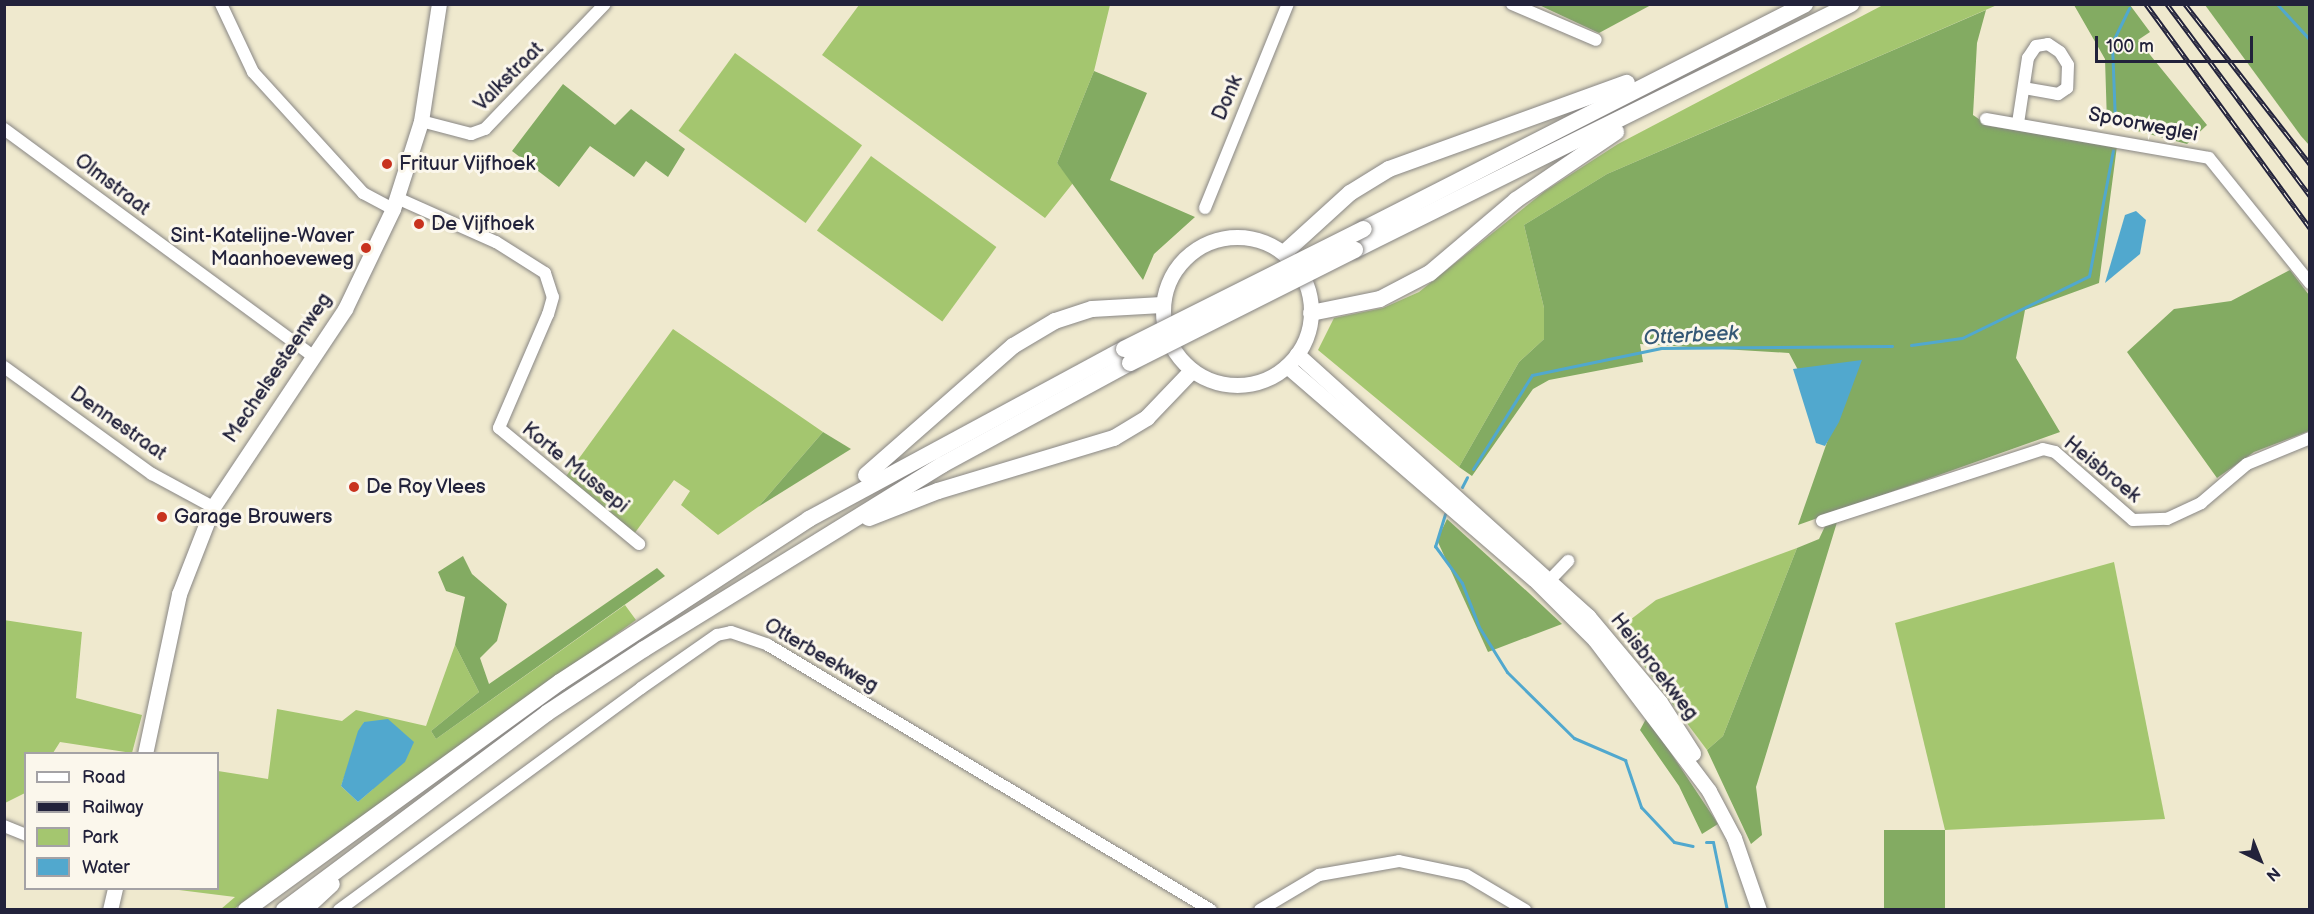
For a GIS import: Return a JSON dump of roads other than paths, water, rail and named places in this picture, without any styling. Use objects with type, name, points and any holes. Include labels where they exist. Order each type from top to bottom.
[{"type":"highway","points":[[246,909],[631,633],[840,501],[1127,356],[1364,229],[1805,4]]},
{"type":"highway","points":[[284,909],[547,713],[835,530],[1127,356],[1355,250],[1851,4]]},
{"type":"highway","points":[[1284,253],[1350,193],[1389,169],[1627,83],[1653,80]]},
{"type":"highway","points":[[1311,313],[1380,299],[1430,273],[1516,200],[1644,108]]},
{"type":"highway","points":[[840,501],[1013,346],[1055,321],[1092,309],[1162,305]]},
{"type":"highway","points":[[835,530],[938,491],[1114,438],[1147,418],[1192,371]]},
{"type":"highway","points":[[272,909],[407,792]]},
{"type":"highway","points":[[304,909],[380,838]]},
{"type":"main road","name":"Mechelsesteenweg","points":[[145,752],[179,594],[213,507],[314,356],[371,261],[395,203],[421,121],[440,4]]},
{"type":"main road","points":[[1244,237],[1284,253],[1302,276],[1311,313],[1292,360],[1263,381],[1235,386],[1192,371],[1169,343],[1162,305],[1175,269],[1205,244],[1244,237]]},
{"type":"main road","name":"Heisbroekweg","points":[[1292,360],[1546,583],[1618,668],[1709,792],[1734,838],[1759,909]]},
{"type":"main road","points":[[110,909],[115,890]]},
{"type":"street","points":[[221,4],[253,72],[363,193],[395,203]]},
{"type":"street","name":"Valkstraat","points":[[421,121],[471,134],[485,129],[605,4]]},
{"type":"street","name":"Donk","points":[[1205,208],[1288,4]]},
{"type":"street","points":[[1512,4],[1596,40]]},
{"type":"street","name":"Spoorweglei","points":[[2018,123],[2028,58],[2036,46],[2048,44],[2060,52],[2068,64],[2067,87],[2058,94],[2025,88]]},
{"type":"street","name":"Spoorweglei","points":[[1986,119],[2209,158],[2310,283]]},
{"type":"street","name":"Olmstraat","points":[[4,129],[314,356]]},
{"type":"street","name":"Korte Mussepi","points":[[395,203],[496,242],[545,273],[552,297],[548,314],[499,428],[639,544]]},
{"type":"street","name":"Dennestraat","points":[[4,367],[152,474],[213,507]]},
{"type":"street","name":"Heisbroek","points":[[1822,520],[2043,449],[2063,457],[2133,520],[2167,519],[2201,503],[2247,464],[2310,438]]},
{"type":"street","points":[[1546,583],[1568,561]]},
{"type":"street","name":"Otterbeekweg","points":[[339,909],[641,688],[717,635],[731,632],[768,645],[1211,909]]},
{"type":"street","points":[[4,826],[24,834]]},
{"type":"street","points":[[1260,909],[1319,875],[1398,861],[1466,875],[1525,909]]},
{"type":"water","points":[[2136,211],[2146,220],[2140,254],[2105,283],[2125,215]]},
{"type":"water","points":[[1862,360],[1839,422],[1825,446],[1816,443],[1793,369]]},
{"type":"water","points":[[388,719],[414,742],[405,762],[358,802],[341,786],[358,731],[364,722]]},
{"type":"waterway","points":[[2277,4],[2310,40]]},
{"type":"waterway","name":"Otterbeek","points":[[2115,122],[2112,43],[2129,8]]},
{"type":"waterway","name":"Otterbeek","points":[[1911,345],[1962,338],[2089,276],[2113,150]]},
{"type":"waterway","name":"Otterbeek","points":[[1473,469],[1532,375],[1661,348],[1892,346]]},
{"type":"waterway","name":"Otterbeek","points":[[1462,487],[1467,477]]},
{"type":"waterway","name":"Otterbeek","points":[[1445,514],[1435,546],[1462,583],[1479,627],[1507,672],[1574,738],[1625,760],[1641,807],[1674,842],[1693,846]]},
{"type":"waterway","name":"Otterbeek","points":[[1706,842],[1713,842],[1727,910]]},
{"type":"railway","points":[[2146,4],[2310,228]]},
{"type":"railway","points":[[2167,4],[2310,196]]},
{"type":"railway","points":[[2185,4],[2310,164]]},
{"type":"place","name":"Frituur Vijfhoek","points":[[387,164]]},
{"type":"place","name":"De Vijfhoek","points":[[419,224]]},
{"type":"place","name":"Sint-Katelijne-Waver Maanhoeveweg","points":[[366,248]]},
{"type":"place","name":"De Roy Vlees","points":[[354,487]]},
{"type":"place","name":"Garage Brouwers","points":[[162,517]]}]
